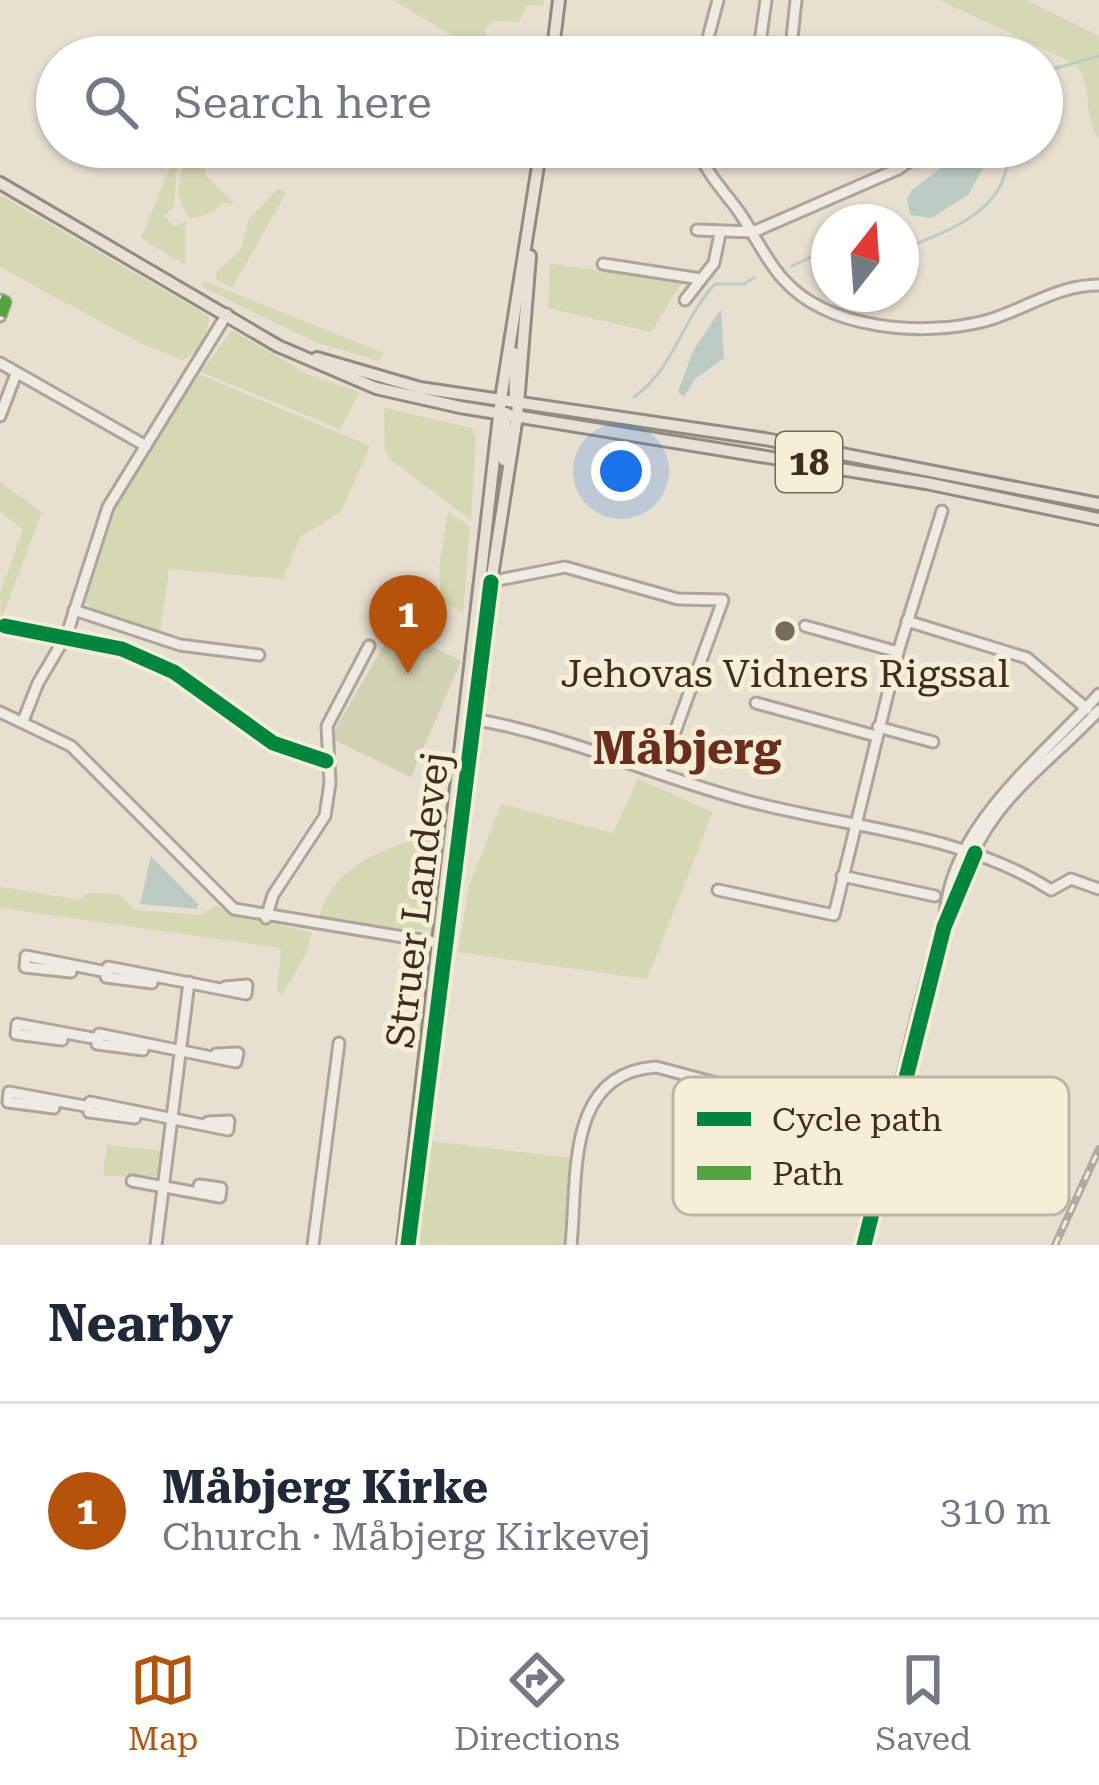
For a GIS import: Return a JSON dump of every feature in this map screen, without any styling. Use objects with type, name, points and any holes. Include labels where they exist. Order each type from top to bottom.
[{"type":"main road","points":[[555,36],[560,0]]},
{"type":"main road","name":"Struer Landevej","points":[[405,1245],[539,168]]},
{"type":"main road","points":[[0,183],[309,361],[380,389],[510,408]]},
{"type":"main road","name":"Struer Landevej","points":[[487,582],[500,529],[517,296],[532,223]]},
{"type":"main road","points":[[248,327],[379,379],[510,408]]},
{"type":"main road","name":"18","points":[[510,408],[534,418],[786,458],[1099,519]]},
{"type":"main road","name":"18","points":[[510,408],[637,419],[930,468],[1099,504]]},
{"type":"street","points":[[709,36],[718,0]]},
{"type":"street","points":[[762,36],[766,0]]},
{"type":"street","points":[[792,36],[796,0]]},
{"type":"street","points":[[706,168],[797,291],[839,312],[885,325],[956,327],[1013,311],[1055,291],[1099,285]]},
{"type":"street","points":[[697,230],[753,232],[899,168]]},
{"type":"street","points":[[685,300],[716,260],[720,232]]},
{"type":"street","points":[[603,264],[701,279]]},
{"type":"street","points":[[0,300],[5,302],[0,316]]},
{"type":"street","points":[[23,721],[74,610],[97,532],[227,314]]},
{"type":"street","points":[[0,363],[146,446]]},
{"type":"street","points":[[0,416],[16,374]]},
{"type":"street","points":[[718,890],[834,915],[898,652],[942,511]]},
{"type":"street","points":[[487,582],[566,567],[678,599],[723,600],[659,773]]},
{"type":"street","points":[[74,610],[180,645],[259,655]]},
{"type":"street","points":[[908,621],[1027,658],[1093,711]]},
{"type":"street","points":[[805,626],[898,652]]},
{"type":"street","points":[[266,918],[273,895],[325,816],[331,783],[327,726],[369,646]]},
{"type":"street","points":[[906,1077],[944,927],[970,851],[1008,801],[1093,711],[1099,694]]},
{"type":"street","points":[[756,703],[933,742]]},
{"type":"street","points":[[0,712],[79,753],[223,902],[266,918],[442,944]]},
{"type":"street","points":[[470,719],[853,826],[970,851],[1020,870],[1051,890],[1064,879],[1099,890]]},
{"type":"street","points":[[842,876],[935,896]]},
{"type":"street","points":[[26,956],[72,962],[72,967],[71,972],[25,967],[26,956]]},
{"type":"street","points":[[72,967],[107,972],[106,977],[152,982],[153,977],[226,987]]},
{"type":"street","points":[[156,1245],[189,982]]},
{"type":"street","points":[[17,1024],[63,1030],[63,1035],[62,1040],[16,1034],[17,1024]]},
{"type":"street","points":[[63,1035],[143,1050],[144,1045],[216,1054]]},
{"type":"street","points":[[313,1245],[340,1043]]},
{"type":"street","points":[[571,1245],[589,1102],[620,1074],[656,1067],[694,1077]]},
{"type":"street","points":[[9,1092],[55,1097],[54,1103],[54,1108],[8,1102],[9,1092]]},
{"type":"street","points":[[54,1103],[135,1118],[135,1113],[208,1122]]},
{"type":"street","points":[[132,1181],[199,1190]]},
{"type":"street","points":[[864,1245],[872,1215]]},
{"type":"green space","points":[[393,0],[544,0],[543,6],[527,5],[519,22],[493,21],[485,30],[486,36],[452,36]]},
{"type":"green space","points":[[940,0],[1026,0],[1099,36],[1099,139],[1082,74],[1077,65],[1063,58],[1063,36],[1016,36]]},
{"type":"green space","points":[[169,168],[177,168],[174,207],[164,216],[175,227],[186,221],[185,265],[141,238]]},
{"type":"green space","points":[[183,168],[205,168],[206,176],[235,204],[222,203],[214,212],[190,219],[179,186]]},
{"type":"green space","points":[[279,188],[286,193],[232,288],[216,279],[217,271],[240,251],[249,219]]},
{"type":"green space","points":[[0,195],[209,316],[198,348],[182,360],[140,343],[0,267]]},
{"type":"green space","points":[[550,264],[683,281],[651,332],[548,308]]},
{"type":"green space","points":[[204,281],[384,353],[379,361],[315,342],[201,286]]},
{"type":"green space","points":[[232,330],[307,374],[360,392],[340,429],[201,372]]},
{"type":"green space","points":[[198,374],[370,446],[341,512],[300,537],[283,579],[169,569],[160,632],[92,609],[83,601],[109,517]]},
{"type":"green space","points":[[384,408],[472,428],[476,438],[471,520],[391,460],[385,451]]},
{"type":"green space","points":[[0,482],[42,512],[1,620],[0,593],[23,530],[0,511]]},
{"type":"green space","points":[[448,511],[470,527],[463,613],[441,601],[439,568]]},
{"type":"green space","points":[[394,628],[461,661],[411,777],[330,738]]},
{"type":"green space","points":[[638,779],[713,812],[647,979],[458,952],[469,886],[501,804],[613,833]]},
{"type":"green space","points":[[422,836],[446,837],[435,931],[318,921],[333,887],[344,875]]},
{"type":"green space","points":[[0,887],[80,900],[88,893],[119,894],[135,910],[201,915],[216,905],[235,916],[312,932],[306,954],[282,995],[277,991],[281,948],[0,908]]},
{"type":"green space","points":[[429,1141],[572,1158],[566,1245],[419,1245]]},
{"type":"green space","points":[[107,1145],[161,1151],[158,1176],[103,1176]]},
{"type":"shaded area","points":[[941,168],[983,168],[969,194],[932,218],[919,216],[919,204],[908,204],[907,199]]},
{"type":"shaded area","points":[[721,309],[724,358],[695,379],[684,397],[678,392],[693,351]]},
{"type":"shaded area","points":[[151,856],[198,904],[197,909],[140,904]]},
{"type":"waterway","points":[[1063,66],[1099,56]]},
{"type":"waterway","points":[[919,242],[974,215],[1000,187],[1006,168]]},
{"type":"waterway","points":[[792,266],[811,257]]},
{"type":"waterway","points":[[634,397],[659,372],[715,284],[744,284],[754,278]]},
{"type":"railway","points":[[1069,1214],[1099,1149]]},
{"type":"railway","points":[[1055,1245],[1069,1215]]},
{"type":"marked path","points":[[0,300],[5,302],[0,316]]},
{"type":"cycle path","points":[[408,1245],[491,582]]},
{"type":"cycle path","points":[[5,626],[122,649],[174,672],[273,743],[326,761]]},
{"type":"cycle path","points":[[906,1077],[944,927],[975,853]]},
{"type":"cycle path","points":[[864,1245],[872,1215]]},
{"type":"place","name":"Jehovas Vidners Rigssal","points":[[785,631]]},
{"type":"place","name":"Måbjerg Kirke","points":[[408,674]]},
{"type":"district","name":"Måbjerg","points":[[687,748]]}]
